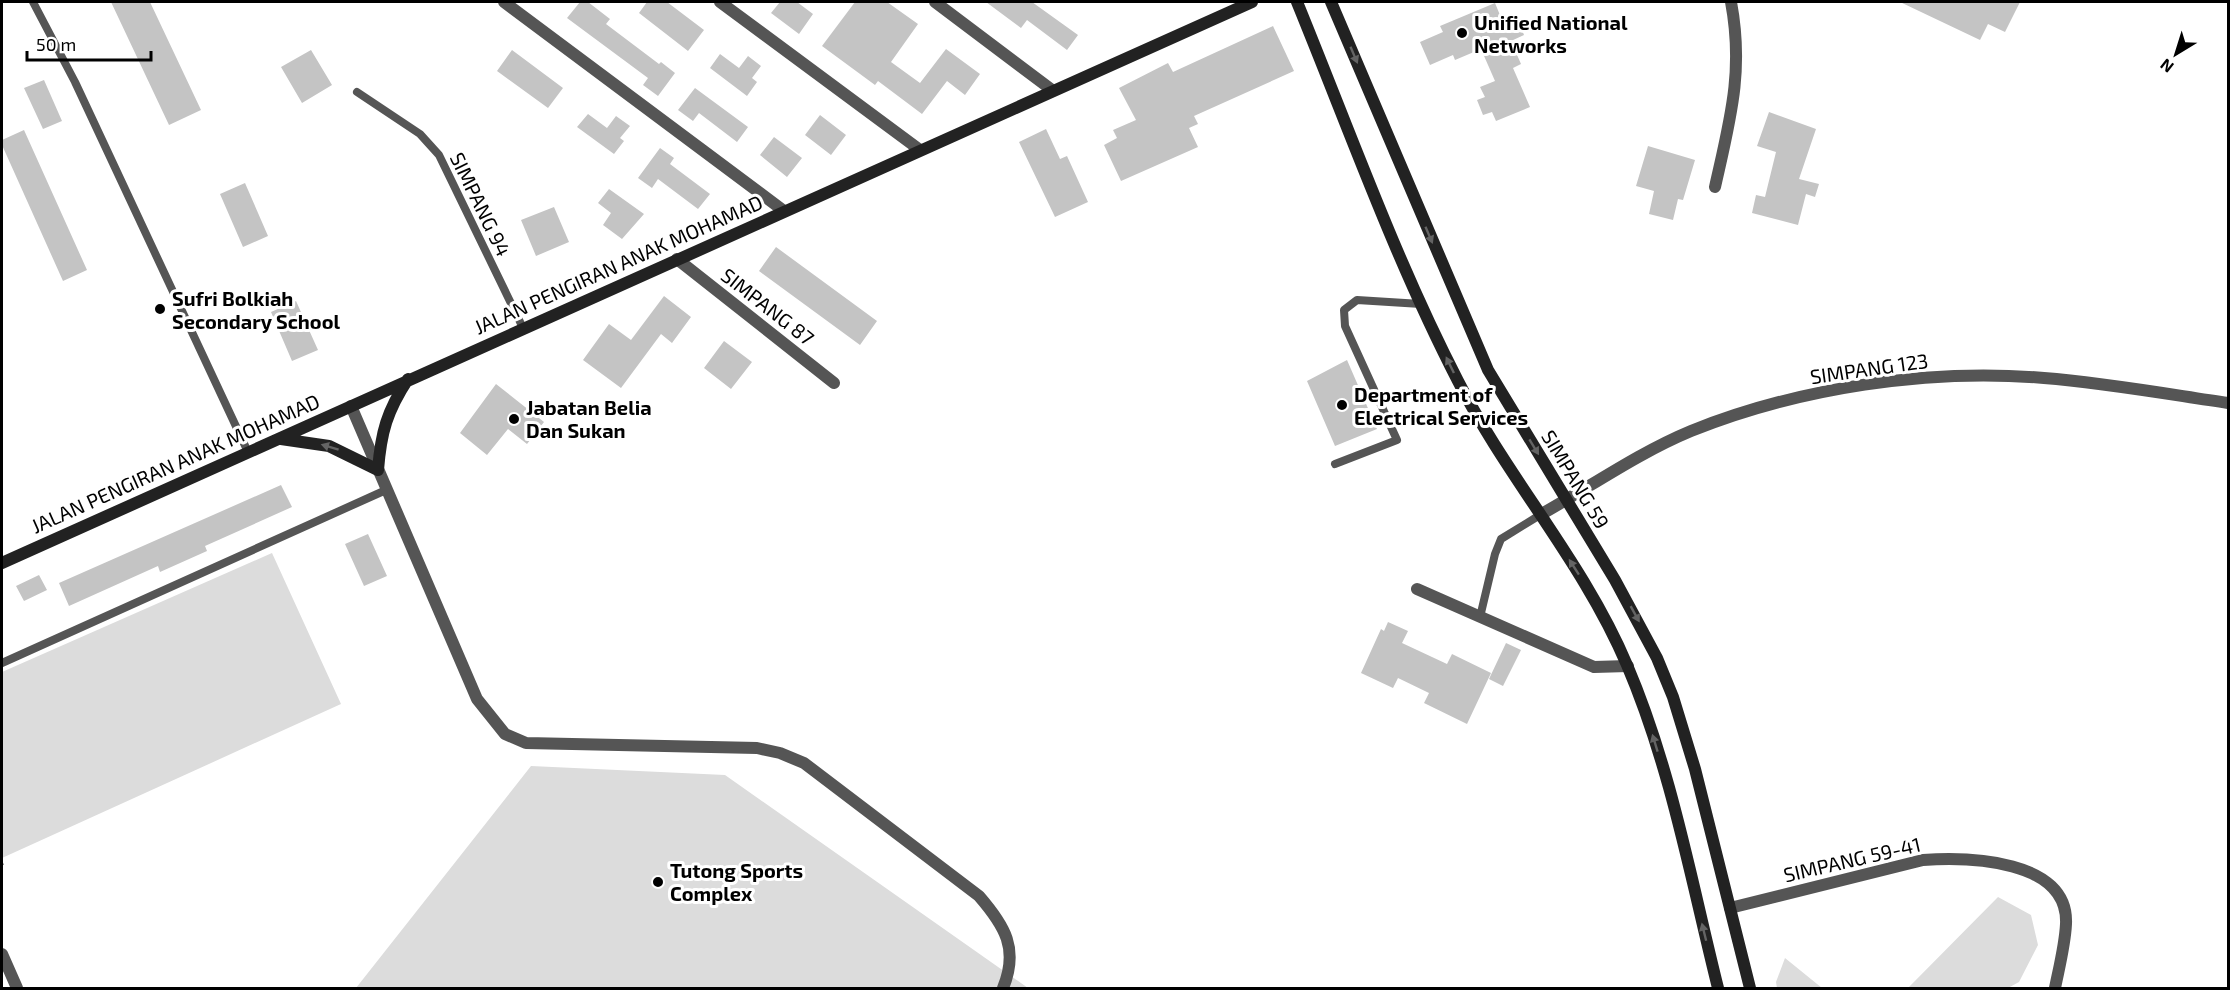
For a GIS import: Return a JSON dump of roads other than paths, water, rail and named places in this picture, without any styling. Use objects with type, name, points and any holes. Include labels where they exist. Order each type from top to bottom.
[{"type":"street","points":[[504,2],[784,211]]},
{"type":"street","points":[[720,2],[920,150]]},
{"type":"street","points":[[935,2],[1052,90]]},
{"type":"street","name":"JALAN PENGIRAN ANAK MOHAMAD","points":[[2,563],[409,378],[1252,2]]},
{"type":"street","points":[[1297,2],[1421,304],[1459,383],[1591,593],[1628,666],[1644,705],[1665,775],[1718,988]]},
{"type":"street","name":"SIMPANG 59","points":[[1331,2],[1488,369],[1637,619],[1673,697],[1695,769],[1750,988]]},
{"type":"street","points":[[1715,187],[1736,86],[1738,61],[1731,2]]},
{"type":"street","name":"SIMPANG 87","points":[[677,259],[834,383]]},
{"type":"street","points":[[378,470],[383,426],[393,402],[409,378]]},
{"type":"street","name":"SIMPANG 123","points":[[1540,515],[1626,463],[1691,431],[1788,400],[1850,387],[1913,379],[2042,378],[2229,403]]},
{"type":"street","points":[[351,406],[477,699],[505,734],[526,744],[757,748],[780,753],[804,763],[986,904],[999,919],[1010,944],[1010,972],[1003,988]]},
{"type":"street","points":[[278,439],[329,446],[378,470]]},
{"type":"street","points":[[1417,589],[1594,667],[1628,666]]},
{"type":"street","name":"SIMPANG 59-41","points":[[1730,908],[1923,860],[1948,858],[2005,865],[2030,871],[2050,884],[2062,900],[2066,923],[2055,988]]},
{"type":"street","points":[[2,954],[17,988]]},
{"type":"lane","points":[[33,2],[75,82],[248,452]]},
{"type":"lane","name":"SIMPANG 94","points":[[357,92],[420,134],[440,155],[522,328]]},
{"type":"lane","points":[[1335,464],[1397,441],[1345,326],[1344,310],[1357,300],[1421,304]]},
{"type":"lane","points":[[2,663],[386,490]]},
{"type":"lane","points":[[1480,617],[1494,554],[1501,539],[1540,515]]},
{"type":"place","name":"Unified National Networks","points":[[1462,33]]},
{"type":"place","name":"Sufri Bolkiah Secondary School","points":[[160,309]]},
{"type":"place","name":"Department of Electrical Services","points":[[1342,405]]},
{"type":"place","name":"Jabatan Belia Dan Sukan","points":[[514,419]]},
{"type":"place","name":"Tutong Sports Complex","points":[[658,882]]}]
